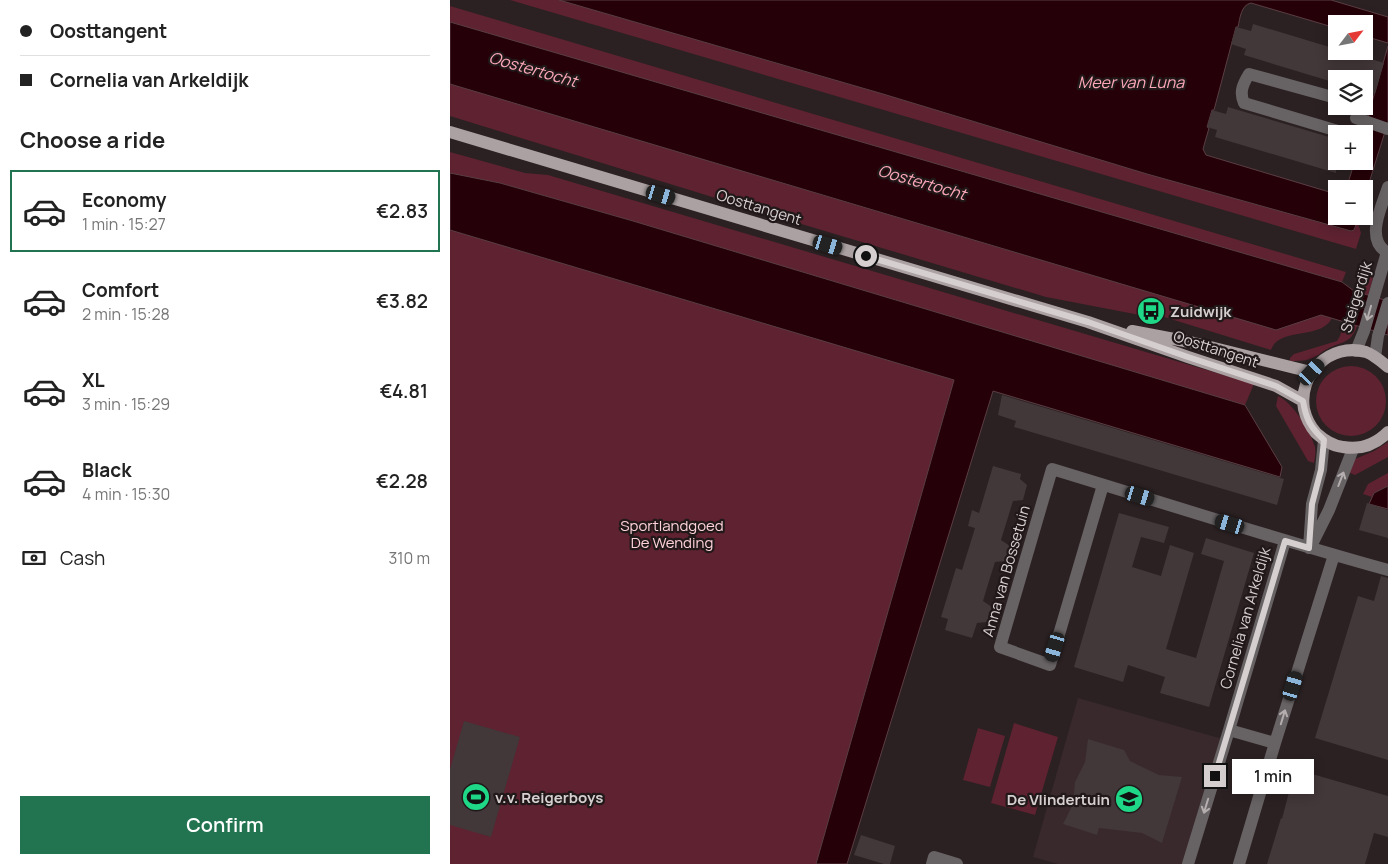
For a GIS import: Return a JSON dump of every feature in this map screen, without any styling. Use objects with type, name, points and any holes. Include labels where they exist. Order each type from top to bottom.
[{"type":"main road","name":"Oosttangent","points":[[450,132],[1088,322],[1276,386],[1303,401]]},
{"type":"main road","name":"Oosttangent","points":[[1088,322],[1190,342],[1312,372]]},
{"type":"main road","points":[[1388,367],[1366,352],[1351,350],[1335,353],[1322,361],[1312,372],[1305,386],[1303,401],[1306,416],[1313,429],[1324,440],[1338,446],[1353,449],[1368,446],[1381,439],[1388,432]]},
{"type":"street","points":[[1328,96],[1249,74],[1242,85],[1241,97],[1244,103],[1328,128]]},
{"type":"street","points":[[1362,115],[1388,129]]},
{"type":"street","name":"Steigerdijk","points":[[1356,351],[1364,331],[1387,253],[1379,244],[1375,228],[1388,188]]},
{"type":"street","points":[[1375,357],[1378,336],[1388,303]]},
{"type":"street","points":[[1309,548],[1312,504],[1321,470],[1324,440]]},
{"type":"street","points":[[1309,548],[1329,510],[1353,449]]},
{"type":"street","name":"Anna van Bossetuin","points":[[1103,485],[1050,664],[1000,647],[1052,469],[1285,541]]},
{"type":"street","name":"Cornelia van Arkeldijk","points":[[1188,864],[1285,541],[1388,570]]},
{"type":"street","points":[[1239,864],[1334,555]]},
{"type":"street","points":[[1229,730],[1275,743]]},
{"type":"street","points":[[932,864],[934,857],[957,864]]},
{"type":"shaded area","name":"De Vlindertuin","points":[[1078,698],[1226,740],[1188,864],[1058,864],[1033,857]]},
{"type":"green space","points":[[510,0],[559,0],[883,94],[1147,174],[1328,225],[1350,231],[1354,230],[1356,225],[1359,225],[1361,233],[1356,249]]},
{"type":"green space","points":[[450,6],[1346,272],[1342,282],[450,22]]},
{"type":"green space","points":[[450,84],[1276,330],[1321,315],[1332,318],[1321,328],[1281,339],[1275,343],[1271,350],[1148,312],[1145,316],[1046,297],[450,116]]},
{"type":"green space","points":[[450,152],[525,173],[548,175],[1254,384],[1245,405],[633,221],[500,183],[450,173]]},
{"type":"green space","name":"Sportlandgoed De Wending","points":[[450,230],[954,380],[816,864],[450,864]]},
{"type":"green space","points":[[1364,275],[1373,278],[1368,296],[1354,291],[1356,281]]},
{"type":"green space","points":[[1344,322],[1357,326],[1349,339],[1312,358],[1303,361],[1290,361],[1294,354],[1337,341]]},
{"type":"green space","points":[[1351,366],[1364,369],[1376,376],[1383,388],[1386,401],[1383,414],[1376,426],[1364,433],[1351,436],[1338,433],[1326,426],[1319,414],[1316,401],[1319,388],[1326,376],[1338,369]]},
{"type":"green space","points":[[1278,396],[1295,411],[1309,433],[1315,447],[1314,463],[1308,461],[1276,406]]},
{"type":"green space","points":[[1388,442],[1388,457],[1355,475],[1348,472],[1355,459],[1374,451]]},
{"type":"green space","points":[[1388,473],[1388,486],[1374,493],[1372,497],[1363,494],[1368,484]]},
{"type":"green space","points":[[1014,723],[1058,737],[1035,815],[991,803]]},
{"type":"green space","points":[[978,728],[1005,736],[990,787],[963,780]]},
{"type":"water","name":"Meer van Luna","points":[[559,0],[1331,0],[1388,17],[1388,43],[1373,39],[1373,15],[1328,15],[1328,26],[1251,3],[1248,4],[1243,9],[1238,27],[1236,27],[1214,110],[1212,110],[1207,127],[1209,128],[1203,149],[1206,155],[1328,192],[1328,225],[1147,174],[883,94]]},
{"type":"water","name":"Oostertocht","points":[[450,22],[1342,282],[1354,291],[1388,301],[1388,335],[1321,315],[1276,330],[450,84]]},
{"type":"water","points":[[1388,46],[1388,122],[1370,180],[1349,180],[1352,170],[1373,170],[1373,125],[1366,125],[1368,115],[1373,115],[1373,99]]},
{"type":"water","points":[[450,173],[500,183],[633,221],[1245,405],[1282,467],[1280,477],[993,391],[847,864],[816,864],[954,380],[450,230]]},
{"type":"water","name":"Meer van Luna","points":[[1330,225],[1356,225],[1354,230],[1351,231]]},
{"type":"water","points":[[1388,486],[1388,509],[1369,504],[1374,493]]},
{"type":"building","points":[[1253,24],[1328,47],[1328,60],[1373,60],[1384,63],[1375,94],[1373,93],[1373,70],[1328,70],[1328,81],[1244,55],[1246,49],[1231,44],[1236,27],[1251,31]]},
{"type":"building","points":[[1228,107],[1328,137],[1328,170],[1336,170],[1336,173],[1215,137],[1217,130],[1207,127],[1212,110],[1226,114]]},
{"type":"building","points":[[1002,395],[1284,479],[1277,505],[1014,427],[1016,421],[998,415]]},
{"type":"building","points":[[993,466],[1021,474],[1020,479],[1027,485],[1023,500],[1013,501],[1001,540],[1010,546],[1005,561],[995,562],[983,601],[992,607],[987,622],[977,623],[972,638],[945,630],[948,619],[941,617],[956,568],[962,570],[975,528],[968,526],[972,510],[979,513]]},
{"type":"building","points":[[1367,503],[1388,510],[1388,538],[1359,530]]},
{"type":"building","points":[[1119,513],[1169,527],[1164,543],[1141,537],[1132,567],[1161,576],[1170,545],[1194,553],[1166,649],[1196,658],[1224,561],[1201,554],[1206,538],[1254,553],[1209,707],[1160,693],[1165,677],[1128,665],[1123,682],[1074,667]]},
{"type":"building","points":[[1381,576],[1388,578],[1388,760],[1315,738],[1358,596],[1374,601]]},
{"type":"building","name":"v.v. Reigerboys","points":[[464,721],[520,737],[491,837],[450,825],[450,769]]},
{"type":"building","points":[[1088,739],[1124,750],[1130,761],[1159,775],[1182,777],[1162,843],[1142,833],[1099,828],[1097,835],[1063,824],[1073,804],[1075,782],[1085,762]]},
{"type":"building","points":[[1295,769],[1388,796],[1388,837],[1374,833],[1365,864],[1267,864],[1282,819]]},
{"type":"building","points":[[861,835],[895,846],[890,864],[854,855]]},
{"type":"place","name":"Zuidwijk","points":[[1151,311]]},
{"type":"place","name":"v.v. Reigerboys","points":[[476,797]]},
{"type":"place","name":"De Vlindertuin","points":[[1129,799]]},
{"type":"route","points":[[866,256],[1088,322],[1276,386],[1303,401],[1306,416],[1313,429],[1324,440],[1321,470],[1312,504],[1309,548],[1285,541],[1215,776]]}]
